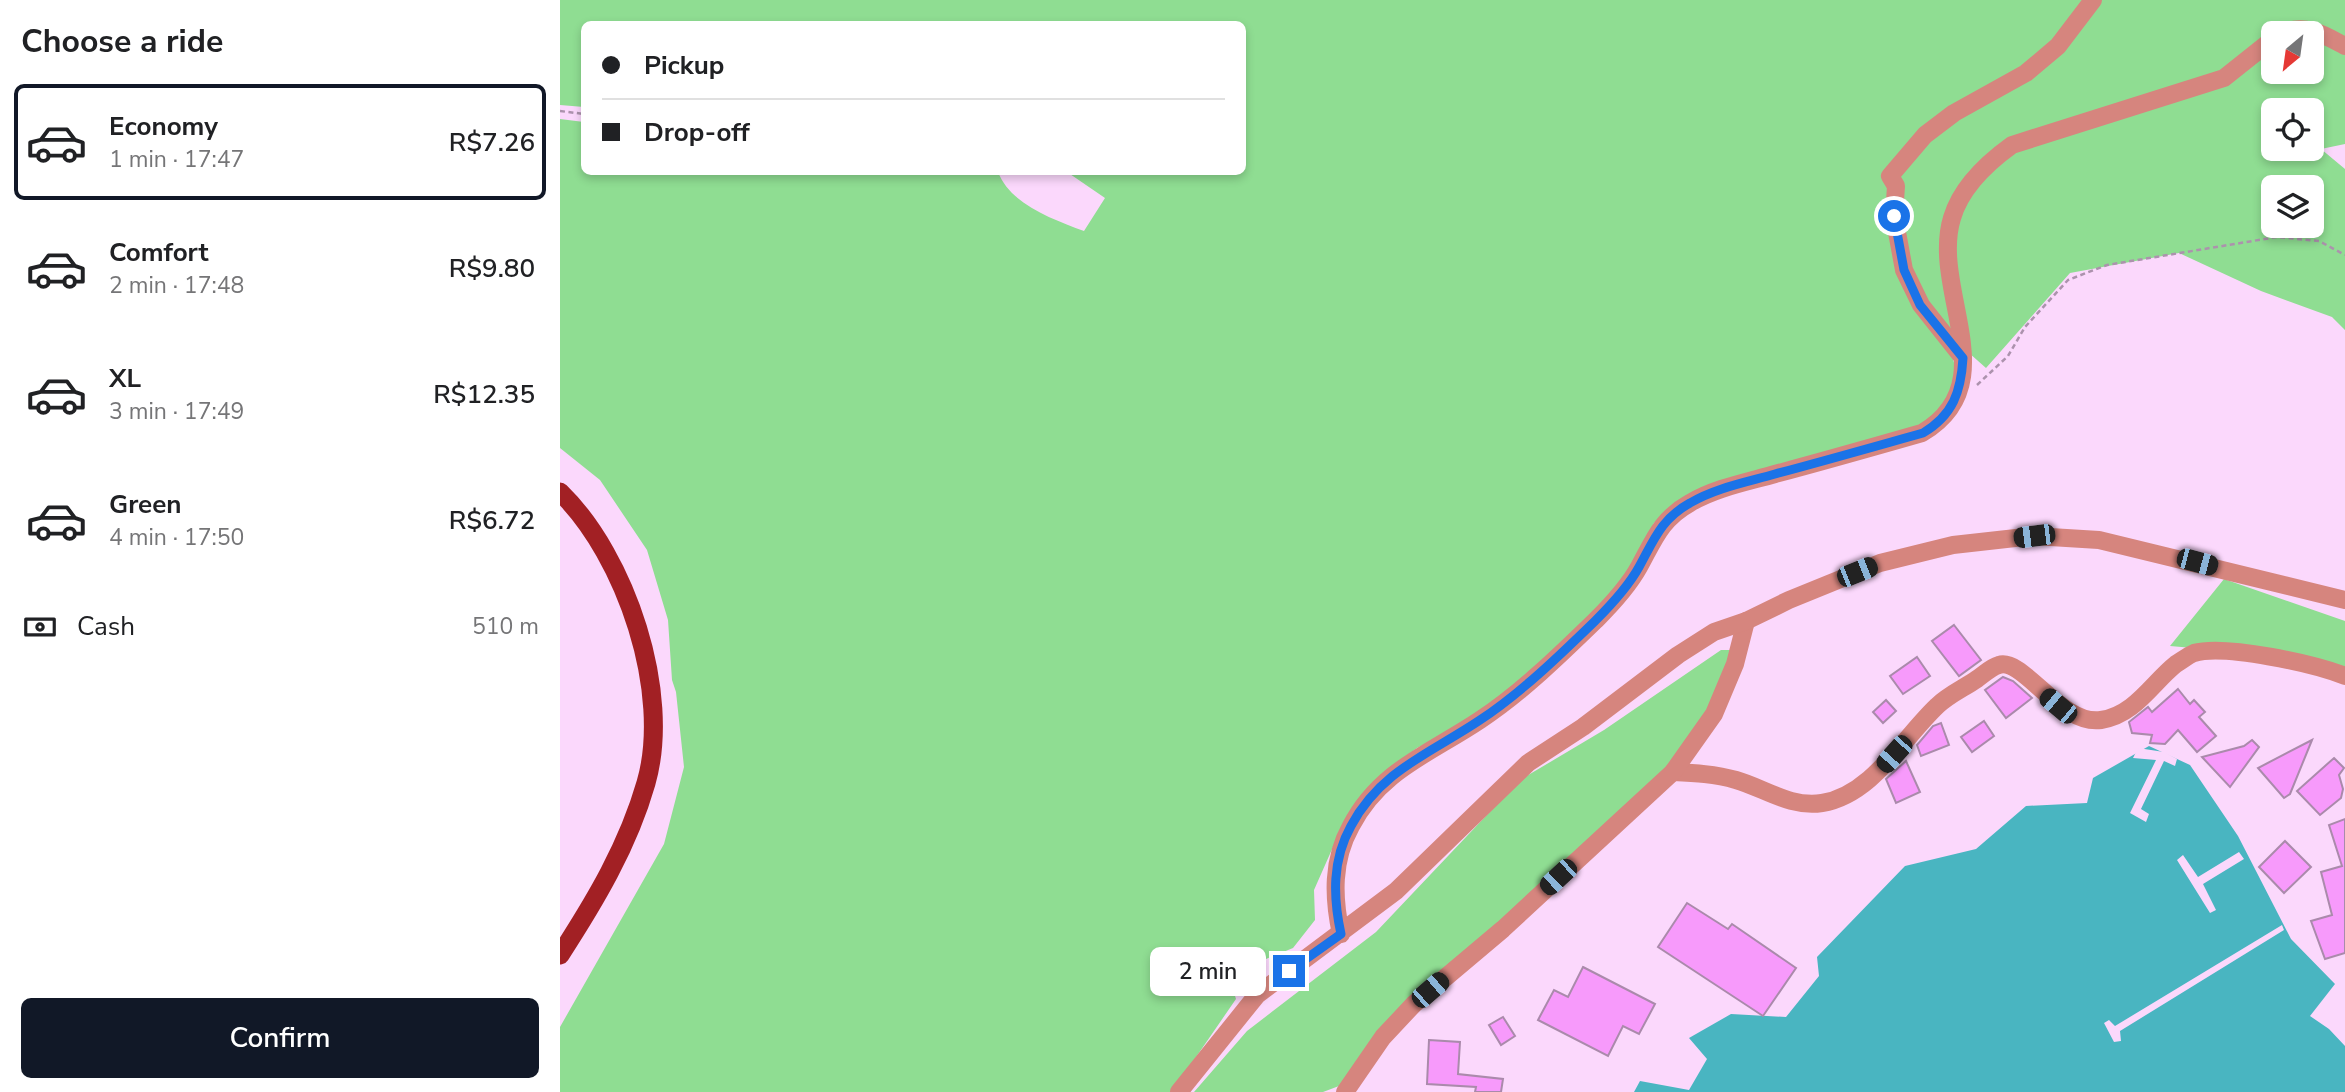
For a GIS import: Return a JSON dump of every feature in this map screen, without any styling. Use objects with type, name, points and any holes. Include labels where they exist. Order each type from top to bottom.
[{"type":"highway","points":[[560,492],[572,503],[612,561],[638,628],[649,679],[653,728],[647,780],[631,828],[597,897],[560,955]]},
{"type":"street","points":[[1963,358],[1920,305],[1904,270],[1894,216],[1896,186],[1890,176],[1925,135],[1954,113],[2026,73],[2058,46],[2093,0]]},
{"type":"street","points":[[2324,35],[2345,46]]},
{"type":"street","points":[[1341,934],[1334,902],[1337,866],[1350,827],[1369,800],[1414,758],[1489,713],[1596,620],[1625,589],[1659,527],[1672,513],[1693,500],[1727,488],[1923,433],[1938,424],[1954,406],[1962,385],[1963,358],[1949,252],[1951,220],[1969,186],[1990,161],[2012,145],[2224,78],[2261,49]]},
{"type":"street","points":[[1179,1092],[1257,995],[1396,891],[1528,763],[1583,727],[1678,654],[1714,632],[1746,621],[1789,600],[1880,563],[1953,545],[2034,536],[2099,540],[2345,600]]},
{"type":"street","points":[[1345,1092],[1383,1037],[1414,1004],[1503,929],[1673,772],[1714,714],[1735,664],[1746,621]]},
{"type":"street","points":[[1673,772],[1707,773],[1738,780],[1769,795],[1800,803],[1823,803],[1855,788],[1871,776],[1939,704],[2000,664],[2012,665],[2058,706],[2076,716],[2099,721],[2115,717],[2136,704],[2175,665],[2193,653],[2234,653],[2318,665],[2345,676]]},
{"type":"path","points":[[560,111],[581,114]]},
{"type":"path","points":[[1954,406],[2008,356],[2025,327],[2068,280],[2107,265],[2277,237],[2319,241],[2345,255]]},
{"type":"shaded area","points":[[560,0],[2345,0],[2345,144],[2324,148],[2324,98],[2261,98],[2261,161],[2324,161],[2324,152],[2345,169],[2345,330],[2332,317],[2261,291],[2179,253],[2070,273],[1986,368],[1934,322],[1950,351],[1955,374],[1947,397],[1926,424],[1682,501],[1654,523],[1638,562],[1619,592],[1479,717],[1417,748],[1383,773],[1353,810],[1337,838],[1314,890],[1315,920],[1293,948],[1254,964],[1238,954],[1225,952],[1216,965],[1232,986],[1236,999],[1172,1092],[560,1092],[560,1027],[664,844],[684,767],[676,692],[672,680],[668,620],[647,550],[600,480],[560,448],[560,119],[581,122],[581,175],[1000,175],[1004,184],[1023,202],[1047,216],[1084,231],[1105,198],[1071,175],[1246,175],[1246,21],[581,21],[581,107],[560,105]]},
{"type":"shaded area","points":[[2224,579],[2345,621],[2345,673],[2320,659],[2170,646]]},
{"type":"shaded area","points":[[1721,650],[1730,650],[1726,677],[1677,760],[1339,1086],[1323,1092],[1194,1092],[1247,1031],[1376,932],[1520,780],[1604,730]]},
{"type":"shaded area","points":[[2149,746],[2190,765],[2238,836],[2291,939],[2335,984],[2310,1016],[2329,1029],[2345,1046],[2345,1092],[1634,1092],[1640,1081],[1689,1090],[1707,1059],[1689,1038],[1731,1014],[1786,1017],[1819,976],[1817,957],[1905,866],[1976,849],[2026,806],[2087,803],[2093,778]]},
{"type":"pier","points":[[2138,748],[2164,752],[2177,759],[2175,766],[2164,761],[2141,809],[2149,814],[2146,822],[2130,813],[2156,760],[2133,758]]},
{"type":"pier","points":[[2239,852],[2244,859],[2203,884],[2216,910],[2210,913],[2177,860],[2183,855],[2198,877]]},
{"type":"pier","points":[[2282,925],[2284,930],[2120,1031],[2121,1041],[2114,1042],[2104,1023],[2109,1020],[2115,1026]]},
{"type":"building","points":[[1954,625],[1981,660],[1959,676],[1932,641]]},
{"type":"building","points":[[1917,657],[1930,676],[1903,694],[1890,676]]},
{"type":"building","points":[[2003,677],[2013,681],[2032,698],[2006,718],[1985,690]]},
{"type":"building","points":[[2178,689],[2190,704],[2194,700],[2205,712],[2199,717],[2216,736],[2197,752],[2178,730],[2165,744],[2150,743],[2152,735],[2132,733],[2129,722],[2148,707],[2152,712]]},
{"type":"building","points":[[1886,700],[1896,711],[1883,723],[1873,712]]},
{"type":"building","points":[[1984,721],[1994,736],[1972,752],[1961,737]]},
{"type":"building","points":[[1941,723],[1949,745],[1921,756],[1917,745],[1933,726]]},
{"type":"building","points":[[2252,740],[2259,747],[2230,787],[2202,757],[2244,746]]},
{"type":"building","points":[[2312,740],[2290,794],[2284,798],[2258,768]]},
{"type":"building","points":[[2334,758],[2344,768],[2339,775],[2343,789],[2341,798],[2320,815],[2297,791]]},
{"type":"building","points":[[1906,761],[1920,792],[1896,803],[1886,779]]},
{"type":"building","points":[[2345,819],[2345,953],[2325,959],[2311,921],[2332,915],[2321,872],[2342,866],[2329,825]]},
{"type":"building","points":[[2285,841],[2311,867],[2284,893],[2259,867]]},
{"type":"building","points":[[1687,903],[1728,929],[1732,924],[1796,968],[1763,1016],[1658,947]]},
{"type":"building","points":[[1583,967],[1655,1004],[1639,1034],[1623,1026],[1608,1056],[1538,1020],[1554,990],[1568,997]]},
{"type":"building","points":[[1503,1017],[1515,1036],[1501,1045],[1489,1025]]},
{"type":"building","points":[[1429,1040],[1460,1042],[1458,1074],[1503,1079],[1501,1092],[1475,1092],[1476,1087],[1427,1084]]},
{"type":"route","points":[[1289,971],[1341,934],[1334,902],[1337,866],[1350,827],[1369,800],[1414,758],[1480,720],[1596,620],[1625,589],[1659,527],[1672,513],[1693,500],[1727,488],[1923,433],[1938,424],[1954,406],[1962,385],[1963,358],[1920,305],[1904,270],[1894,216]]}]
